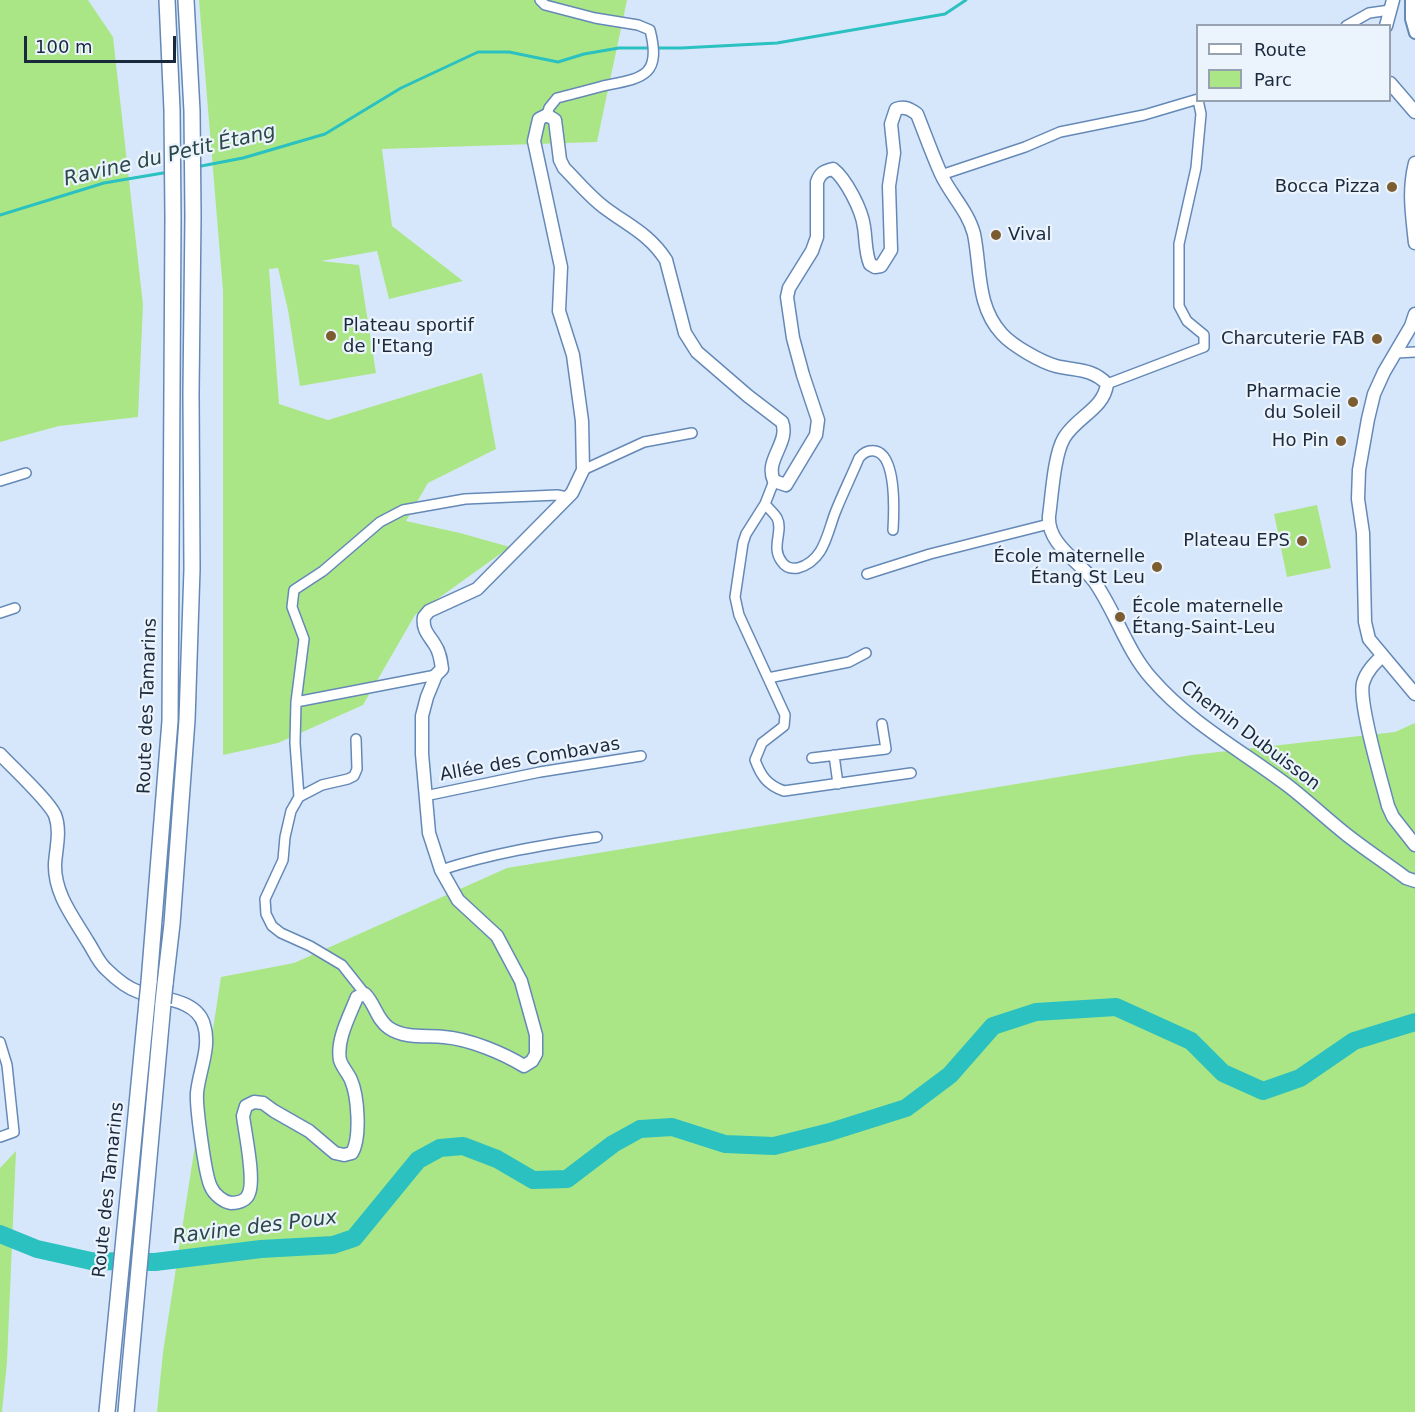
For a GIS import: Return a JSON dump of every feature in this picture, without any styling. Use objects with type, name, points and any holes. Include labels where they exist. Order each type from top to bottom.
[{"type":"highway","name":"Route des Tamarins","points":[[108,1412],[170,721],[173,218],[172,110],[166,0]]},
{"type":"highway","name":"Route des Tamarins","points":[[126,1412],[144,1211],[170,1002],[165,984],[172,924],[188,708],[192,569],[193,216],[192,111],[186,0]]},
{"type":"main road","points":[[1386,24],[1391,5]]},
{"type":"main road","points":[[1391,84],[1415,112]]},
{"type":"main road","points":[[0,754],[49,804],[56,816],[59,840],[55,866],[58,887],[65,905],[104,968],[123,984],[197,1011],[204,1024],[206,1036],[197,1093],[199,1122],[210,1186],[219,1197],[229,1203],[241,1202],[249,1195],[251,1183],[243,1116],[246,1106],[254,1102],[263,1103],[309,1131],[335,1153],[344,1155],[352,1153],[357,1139],[357,1109],[352,1082],[340,1060],[340,1044],[357,997],[365,994],[372,1001],[378,1016],[389,1029],[413,1036],[446,1037],[476,1045],[511,1058],[524,1066],[532,1061],[536,1054],[536,1035],[522,981],[497,936],[458,900],[441,870],[429,833],[422,717],[427,697],[441,669],[441,659],[436,646],[425,630],[423,617],[429,611],[477,589],[567,497],[583,470],[582,421],[574,363],[559,311],[561,267],[534,141],[539,119],[547,115],[555,120],[560,160],[564,168],[603,207],[650,238],[666,260],[686,333],[697,351],[739,389],[782,422],[785,428],[783,441],[771,475],[774,481],[786,485],[816,435],[819,420],[803,375],[787,297],[789,288],[812,251],[817,237],[816,193],[820,175],[833,169],[841,175],[864,224],[867,258],[875,267],[881,266],[891,250],[889,186],[894,153],[892,117],[896,109],[902,107],[917,114],[941,175],[971,225],[984,304],[1001,333],[1018,347],[1055,366],[1089,371],[1100,376],[1107,384],[1100,402],[1074,425],[1064,438],[1059,452],[1049,524]]},
{"type":"main road","points":[[1415,163],[1410,183],[1415,236]]},
{"type":"main road","points":[[1415,314],[1412,326],[1374,394],[1359,470],[1358,499],[1363,533],[1365,622],[1369,639],[1415,694]]},
{"type":"main road","name":"Chemin Dubuisson","points":[[1049,524],[1056,541],[1084,568],[1095,583],[1132,651],[1149,676],[1165,693],[1213,734],[1291,788],[1348,836],[1406,878],[1415,881]]},
{"type":"main road","points":[[1382,656],[1370,669],[1364,681],[1363,700],[1388,806],[1393,817],[1415,844]]},
{"type":"street","points":[[540,0],[545,5],[650,30],[655,49],[646,73],[634,80],[557,98],[549,108],[547,115]]},
{"type":"street","points":[[1411,0],[1411,19],[1415,33]]},
{"type":"street","points":[[1350,24],[1369,13],[1391,5]]},
{"type":"street","points":[[941,175],[1025,147],[1060,132],[1144,115],[1196,101]]},
{"type":"street","points":[[1107,384],[1204,347],[1204,335],[1187,321],[1179,306],[1179,244],[1196,168],[1201,114],[1198,102]]},
{"type":"street","points":[[1396,353],[1415,352]]},
{"type":"street","points":[[583,470],[644,442],[692,433]]},
{"type":"street","points":[[765,504],[779,523],[776,546],[780,560],[785,566],[792,568],[805,565],[818,554],[827,539],[834,515],[859,458],[865,452],[878,452],[884,455],[888,464],[894,504],[893,530]]},
{"type":"street","points":[[0,481],[26,473]]},
{"type":"street","points":[[774,481],[765,504],[746,534],[735,597],[740,615],[786,721],[784,726],[762,743],[755,760],[767,783],[784,791],[911,773]]},
{"type":"street","points":[[299,797],[295,743],[296,702],[304,639],[292,607],[294,590],[323,572],[380,522],[403,510],[465,499],[557,495],[567,497]]},
{"type":"street","points":[[867,574],[930,554],[1049,524]]},
{"type":"street","points":[[0,613],[15,608]]},
{"type":"street","points":[[768,678],[849,662],[866,653]]},
{"type":"street","points":[[296,702],[436,675]]},
{"type":"street","points":[[812,758],[886,749],[882,724]]},
{"type":"street","points":[[356,739],[357,769],[354,776],[322,785],[299,797],[291,811],[283,860],[266,898],[266,914],[272,926],[281,933],[310,946],[342,965],[365,994]]},
{"type":"street","points":[[834,755],[838,784]]},
{"type":"street","name":"Allée des Combavas","points":[[425,796],[540,772],[641,756]]},
{"type":"street","points":[[441,870],[483,856],[597,837]]},
{"type":"street","points":[[0,1042],[7,1065],[14,1132],[0,1137]]},
{"type":"green space","points":[[0,0],[88,0],[113,37],[143,305],[138,417],[59,426],[0,442]]},
{"type":"green space","points":[[199,0],[627,0],[597,142],[382,149],[392,226],[463,281],[389,299],[377,251],[321,261],[359,265],[376,373],[300,386],[288,310],[278,268],[269,269],[279,404],[328,420],[482,373],[496,449],[428,483],[406,521],[510,547],[415,615],[363,705],[278,743],[223,755],[223,291]]},
{"type":"green space","name":"Plateau EPS","points":[[1317,505],[1331,568],[1287,577],[1274,514]]},
{"type":"green space","points":[[1415,723],[1415,1412],[157,1412],[163,1352],[221,977],[294,963],[507,868],[1192,755],[1395,732]]},
{"type":"green space","points":[[16,1151],[7,1362],[2,1412],[0,1412],[0,1168]]},
{"type":"waterway","name":"Ravine du Petit Étang","points":[[196,167],[243,158],[325,134],[401,88],[478,52],[509,52],[558,62],[584,54],[619,48],[681,48],[777,43],[945,14],[966,0]]},
{"type":"waterway","name":"Ravine du Petit Étang","points":[[0,215],[104,183],[169,172]]},
{"type":"waterway","name":"Ravine des Poux","points":[[0,1234],[37,1249],[91,1261],[155,1262],[261,1249],[333,1245],[354,1238],[418,1160],[440,1148],[463,1146],[497,1159],[533,1180],[567,1179],[613,1144],[640,1129],[672,1127],[725,1144],[774,1146],[830,1132],[906,1108],[950,1075],[993,1026],[1036,1012],[1116,1007],[1191,1041],[1223,1073],[1263,1091],[1300,1078],[1354,1041],[1415,1022]]},
{"type":"place","name":"Bocca Pizza","points":[[1392,187]]},
{"type":"place","name":"Vival","points":[[996,235]]},
{"type":"place","name":"Plateau sportif de l'Etang","points":[[331,336]]},
{"type":"place","name":"Charcuterie FAB","points":[[1377,339]]},
{"type":"place","name":"Pharmacie du Soleil","points":[[1353,402]]},
{"type":"place","name":"Ho Pin","points":[[1341,441]]},
{"type":"place","name":"Plateau EPS","points":[[1302,541]]},
{"type":"place","name":"École maternelle Étang St Leu","points":[[1157,567]]},
{"type":"place","name":"École maternelle Étang-Saint-Leu","points":[[1120,617]]}]
